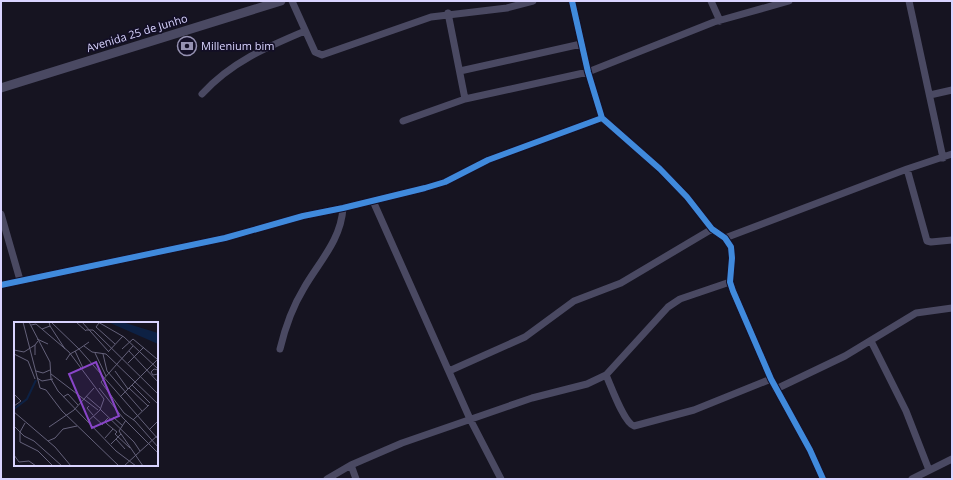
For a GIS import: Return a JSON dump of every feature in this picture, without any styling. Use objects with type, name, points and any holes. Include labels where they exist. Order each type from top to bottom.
[{"type":"street","name":"Avenida 25 de Junho","points":[[1,88],[280,1]]},
{"type":"street","points":[[292,1],[315,52],[322,55],[415,21],[448,13],[507,8],[533,1]]},
{"type":"street","points":[[572,1],[588,72],[602,118],[674,183],[712,229],[725,238],[731,247],[732,258],[730,282],[771,379],[810,450],[823,479]]},
{"type":"street","points":[[711,1],[720,21]]},
{"type":"street","points":[[403,121],[465,99],[588,72],[720,21],[789,1]]},
{"type":"street","points":[[909,1],[943,158]]},
{"type":"street","points":[[448,13],[465,99]]},
{"type":"street","points":[[202,94],[223,73],[246,58],[269,46],[305,31]]},
{"type":"street","points":[[460,71],[582,44]]},
{"type":"street","points":[[930,95],[952,90]]},
{"type":"street","points":[[1,285],[225,238],[303,216],[373,201],[445,182],[488,160],[602,118]]},
{"type":"street","points":[[725,238],[907,169],[952,154]]},
{"type":"street","points":[[907,169],[927,241],[952,240]]},
{"type":"street","points":[[373,201],[470,419],[501,479]]},
{"type":"street","points":[[280,349],[284,332],[303,290],[331,247],[342,223],[343,208]]},
{"type":"street","points":[[1,214],[3,227],[20,280]]},
{"type":"street","points":[[449,371],[525,337],[574,301],[620,283],[712,229]]},
{"type":"street","points":[[327,479],[351,465],[402,443],[532,398],[587,384],[606,375],[668,307],[680,300],[730,282]]},
{"type":"street","points":[[776,389],[845,356],[916,313],[952,308]]},
{"type":"street","points":[[871,341],[906,411],[929,470]]},
{"type":"street","points":[[606,375],[624,415],[631,426],[694,410],[771,379]]},
{"type":"street","points":[[912,479],[952,459]]},
{"type":"street","points":[[351,465],[356,479]]},
{"type":"cycle path","points":[[572,1],[588,72],[602,118],[660,169],[687,197],[712,229],[725,238],[731,247],[732,258],[730,282],[733,291],[771,379],[810,450],[823,479]]},
{"type":"cycle path","points":[[1,285],[225,238],[303,216],[425,188],[445,182],[488,160],[602,118]]},
{"type":"place","name":"Millenium bim","points":[[187,46]]}]
